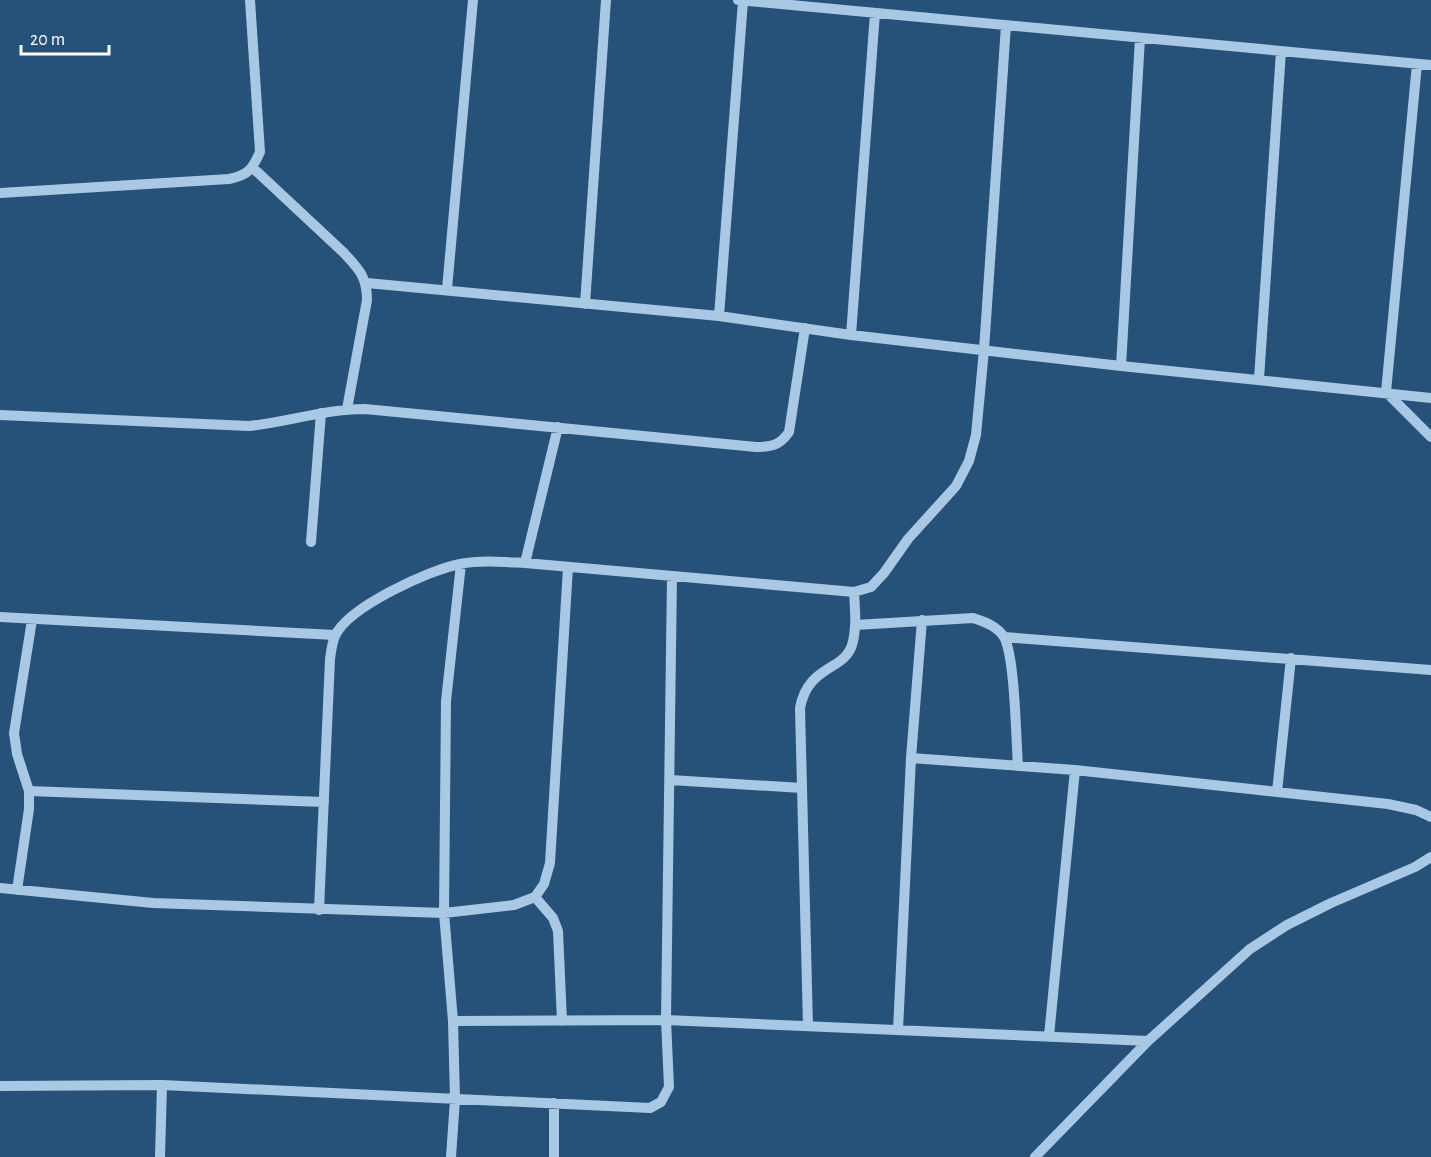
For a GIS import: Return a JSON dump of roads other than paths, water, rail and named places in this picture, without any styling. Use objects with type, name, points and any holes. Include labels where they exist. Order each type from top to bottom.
[{"type":"street","points":[[0,193],[242,177],[253,168],[260,152],[250,0]]},
{"type":"street","points":[[447,289],[473,0]]},
{"type":"street","points":[[585,304],[606,0]]},
{"type":"street","points":[[738,0],[1431,65]]},
{"type":"street","points":[[719,316],[743,0]]},
{"type":"street","points":[[851,335],[875,13]]},
{"type":"street","points":[[320,910],[330,659],[336,635],[352,616],[370,602],[441,569],[481,562],[525,563],[854,592],[871,586],[884,573],[908,538],[956,486],[969,461],[976,435],[1006,25]]},
{"type":"street","points":[[1121,366],[1140,38]]},
{"type":"street","points":[[1260,379],[1281,51]]},
{"type":"street","points":[[1386,392],[1417,64]]},
{"type":"street","points":[[253,168],[344,253],[358,268],[367,283],[368,300],[347,409]]},
{"type":"street","points":[[367,283],[719,316],[851,335],[1431,398]]},
{"type":"street","points":[[0,415],[249,426],[347,409],[771,447],[782,442],[789,432],[805,328]]},
{"type":"street","points":[[1386,392],[1431,437]]},
{"type":"street","points":[[311,542],[321,413]]},
{"type":"street","points":[[525,563],[558,427]]},
{"type":"street","points":[[451,1157],[454,1099],[453,1021],[444,913],[446,701],[461,564]]},
{"type":"street","points":[[0,888],[153,903],[444,913],[514,905],[535,897],[544,884],[550,863],[568,567]]},
{"type":"street","points":[[0,1086],[162,1085],[650,1108],[662,1102],[669,1087],[666,1020],[672,576]]},
{"type":"street","points":[[808,1026],[800,708],[803,695],[811,681],[843,658],[852,646],[855,625],[854,592]]},
{"type":"street","points":[[0,617],[336,635]]},
{"type":"street","points":[[855,625],[973,618],[990,623],[1004,637],[1010,655],[1018,766]]},
{"type":"street","points":[[16,890],[29,809],[29,790],[17,754],[14,733],[32,620]]},
{"type":"street","points":[[898,1030],[911,758],[922,620]]},
{"type":"street","points":[[1004,637],[1431,670]]},
{"type":"street","points":[[1277,792],[1291,658]]},
{"type":"street","points":[[911,758],[1075,770],[1388,804],[1416,810],[1431,817]]},
{"type":"street","points":[[1049,1036],[1075,770]]},
{"type":"street","points":[[670,780],[802,788]]},
{"type":"street","points":[[29,790],[324,802]]},
{"type":"street","points":[[1035,1157],[1149,1041],[1250,949],[1287,925],[1331,903],[1415,867],[1431,857]]},
{"type":"street","points":[[535,897],[553,918],[558,931],[562,1021]]},
{"type":"street","points":[[453,1021],[666,1020],[1149,1041]]},
{"type":"street","points":[[160,1157],[162,1085]]},
{"type":"street","points":[[554,1103],[554,1157]]}]
